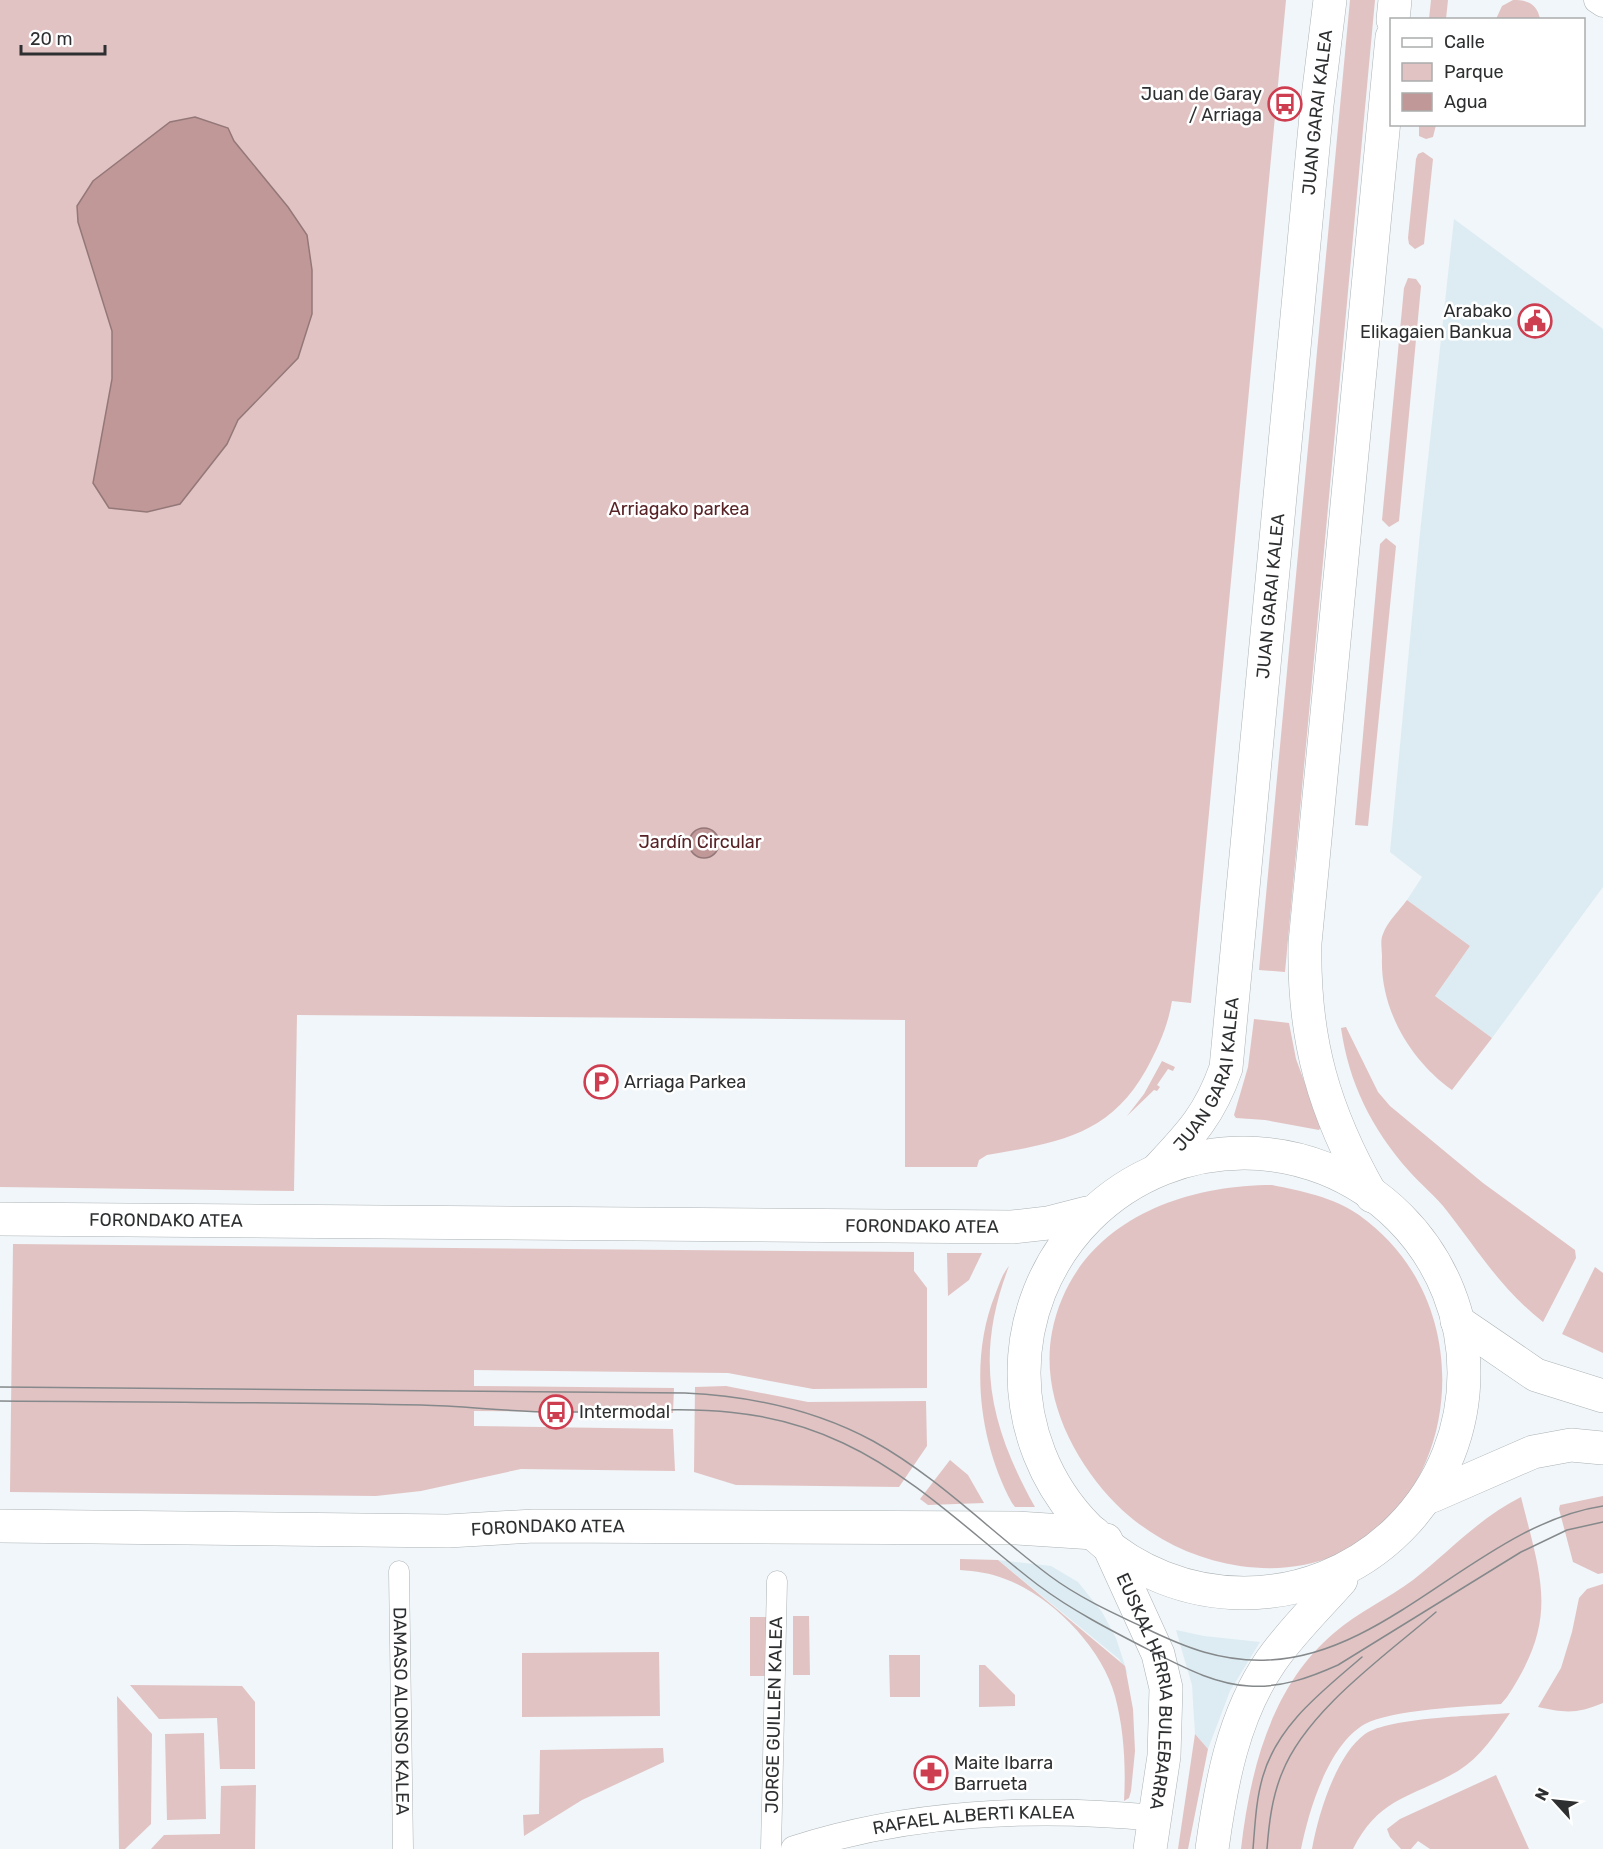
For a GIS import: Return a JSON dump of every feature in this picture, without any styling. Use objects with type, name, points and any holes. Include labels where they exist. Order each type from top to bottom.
[{"type":"main road","name":"JUAN GARAI KALEA","points":[[1156,1171],[1198,1127],[1216,1096],[1226,1068],[1317,105],[1330,0]]},
{"type":"main road","points":[[1393,18],[1395,0]]},
{"type":"main road","points":[[1212,1849],[1231,1746],[1255,1686],[1271,1660],[1341,1580],[1376,1558],[1407,1529],[1432,1496],[1451,1455],[1462,1411],[1463,1366],[1457,1321],[1442,1283],[1422,1248],[1372,1196],[1347,1150],[1319,1074],[1309,1035],[1305,984],[1305,943],[1390,58]]},
{"type":"main road","points":[[1087,1213],[1110,1196],[1156,1171],[1185,1161],[1250,1155],[1290,1161],[1328,1173],[1372,1196]]},
{"type":"main road","name":"FORONDAKO ATEA","points":[[0,1219],[1012,1227],[1048,1223],[1087,1213]]},
{"type":"main road","name":"EUSKAL HERRIA BULEBARRA","points":[[1087,1213],[1055,1250],[1030,1298],[1022,1327],[1019,1358],[1028,1417],[1050,1470],[1100,1536],[1158,1654],[1166,1688],[1164,1756],[1152,1834]]},
{"type":"main road","points":[[1457,1321],[1536,1375],[1603,1396]]},
{"type":"main road","points":[[1432,1496],[1533,1452],[1570,1444],[1603,1448]]},
{"type":"main road","name":"FORONDAKO ATEA","points":[[0,1526],[436,1531],[534,1526],[1017,1528],[1100,1536]]},
{"type":"main road","points":[[1100,1536],[1151,1563],[1223,1588],[1264,1593],[1298,1591],[1341,1580]]},
{"type":"street","points":[[1597,0],[1603,4]]},
{"type":"street","name":"DAMASO ALONSO KALEA","points":[[399,1571],[403,1849]]},
{"type":"street","name":"JORGE GUILLEN KALEA","points":[[771,1849],[777,1581]]},
{"type":"street","name":"RAFAEL ALBERTI KALEA","points":[[794,1849],[879,1828],[935,1820],[1089,1813],[1152,1834]]},
{"type":"shaded area","points":[[1454,219],[1603,329],[1603,887],[1492,1038],[1435,996],[1470,946],[1407,900],[1422,877],[1390,852],[1420,533]]},
{"type":"shaded area","points":[[998,1560],[1051,1566],[1078,1582],[1102,1612],[1116,1638],[1128,1675],[1119,1659]]},
{"type":"shaded area","points":[[1176,1630],[1204,1636],[1260,1642],[1230,1691],[1208,1749],[1195,1734],[1192,1685]]},
{"type":"green space","name":"Arriagako parkea","points":[[0,0],[1286,0],[1191,1003],[1172,1001],[1165,1028],[1146,1070],[1131,1092],[1115,1109],[1098,1123],[1078,1133],[1036,1146],[987,1155],[979,1160],[977,1167],[905,1167],[905,1020],[297,1015],[294,1191],[0,1187]]},
{"type":"green space","points":[[1350,0],[1375,0],[1285,972],[1259,970]]},
{"type":"green space","points":[[1431,0],[1448,0],[1446,18],[1429,18]]},
{"type":"green space","points":[[1513,0],[1523,1],[1534,6],[1540,18],[1496,18],[1502,6]]},
{"type":"green space","points":[[1419,126],[1436,126],[1433,137],[1426,139],[1419,136]]},
{"type":"green space","points":[[1423,152],[1433,159],[1424,244],[1415,249],[1409,244],[1408,238],[1416,159],[1418,154]]},
{"type":"green space","points":[[1408,278],[1416,279],[1421,286],[1399,521],[1389,527],[1382,520],[1404,288]]},
{"type":"green space","points":[[1386,538],[1396,546],[1368,826],[1355,825],[1380,544]]},
{"type":"green space","points":[[1407,900],[1470,946],[1435,996],[1492,1038],[1452,1090],[1423,1064],[1411,1048],[1400,1032],[1386,996],[1382,936],[1387,925]]},
{"type":"green space","points":[[1254,1019],[1289,1023],[1296,1059],[1321,1127],[1319,1130],[1265,1120],[1236,1118],[1234,1115],[1248,1067]]},
{"type":"green space","points":[[1346,1027],[1378,1092],[1390,1106],[1483,1183],[1575,1250],[1576,1258],[1543,1322],[1502,1283],[1443,1206],[1409,1171],[1383,1138],[1364,1104],[1350,1068],[1341,1028]]},
{"type":"green space","points":[[1162,1061],[1175,1067],[1173,1071],[1168,1069],[1157,1085],[1160,1087],[1157,1091],[1154,1090],[1127,1116],[1144,1094]]},
{"type":"green space","points":[[1272,1185],[1317,1196],[1349,1209],[1359,1215],[1406,1263],[1434,1320],[1442,1382],[1433,1442],[1407,1496],[1365,1539],[1309,1564],[1240,1566],[1205,1558],[1157,1536],[1129,1516],[1100,1487],[1074,1447],[1063,1425],[1056,1403],[1051,1379],[1052,1332],[1064,1295],[1082,1264],[1106,1239],[1134,1219],[1166,1204],[1200,1193],[1236,1187]]},
{"type":"green space","points":[[13,1244],[914,1252],[914,1271],[927,1288],[927,1388],[813,1389],[728,1373],[474,1370],[474,1386],[674,1388],[673,1413],[474,1411],[474,1426],[673,1429],[675,1471],[521,1469],[421,1491],[376,1496],[10,1492]]},
{"type":"green space","points":[[947,1253],[982,1253],[969,1280],[948,1296]]},
{"type":"green space","points":[[1009,1266],[998,1299],[992,1331],[990,1361],[992,1390],[997,1419],[1007,1448],[1035,1507],[1015,1507],[1012,1503],[992,1454],[981,1400],[982,1346],[987,1320],[1004,1272]]},
{"type":"green space","points":[[1595,1267],[1603,1273],[1603,1353],[1562,1334]]},
{"type":"green space","points":[[726,1386],[808,1402],[926,1401],[927,1446],[899,1487],[736,1485],[694,1472],[695,1387]]},
{"type":"green space","points":[[950,1460],[968,1475],[984,1503],[928,1505],[920,1499]]},
{"type":"green space","points":[[1603,1496],[1603,1573],[1598,1574],[1573,1562],[1559,1509],[1560,1505]]},
{"type":"green space","points":[[1521,1497],[1540,1577],[1540,1622],[1534,1645],[1507,1697],[1501,1704],[1411,1712],[1392,1715],[1365,1724],[1352,1734],[1331,1762],[1315,1798],[1301,1849],[1241,1849],[1250,1790],[1267,1732],[1294,1678],[1312,1654],[1343,1625],[1413,1580],[1478,1525]]},
{"type":"green space","points":[[960,1559],[998,1560],[1125,1666],[1133,1709],[1135,1751],[1129,1798],[1124,1801],[1124,1748],[1115,1696],[1099,1660],[1087,1642],[1057,1611],[1040,1598],[1023,1587],[1000,1577],[960,1570]]},
{"type":"green space","points":[[1603,1584],[1603,1703],[1571,1711],[1538,1707],[1561,1668],[1579,1598],[1587,1589]]},
{"type":"green space","points":[[793,1616],[809,1616],[810,1675],[793,1675]]},
{"type":"green space","points":[[750,1617],[767,1617],[767,1676],[750,1676]]},
{"type":"green space","points":[[659,1652],[660,1716],[522,1717],[522,1653]]},
{"type":"green space","points":[[889,1655],[920,1655],[920,1697],[890,1697]]},
{"type":"green space","points":[[979,1665],[985,1665],[1015,1695],[1015,1706],[979,1707]]},
{"type":"green space","points":[[130,1685],[242,1686],[255,1702],[255,1769],[220,1769],[217,1718],[159,1719]]},
{"type":"green space","points":[[117,1696],[152,1734],[151,1824],[125,1849],[119,1849]]},
{"type":"green space","points":[[1510,1713],[1474,1759],[1458,1771],[1386,1808],[1374,1818],[1353,1849],[1312,1849],[1324,1803],[1337,1771],[1345,1756],[1365,1734],[1377,1728],[1413,1721]]},
{"type":"green space","points":[[204,1733],[206,1819],[167,1820],[165,1734]]},
{"type":"green space","points":[[1195,1734],[1208,1749],[1188,1849],[1178,1849]]},
{"type":"green space","points":[[663,1748],[664,1762],[582,1800],[524,1836],[523,1815],[539,1814],[540,1750]]},
{"type":"green space","points":[[1496,1775],[1529,1849],[1430,1849],[1418,1841],[1411,1849],[1401,1849],[1390,1837],[1387,1829],[1400,1819]]},
{"type":"green space","points":[[256,1785],[255,1849],[151,1849],[164,1835],[220,1834],[221,1786]]},
{"type":"water","points":[[195,117],[228,128],[234,141],[288,207],[307,235],[312,270],[312,314],[298,358],[238,420],[227,444],[180,504],[147,512],[109,508],[93,483],[112,379],[112,331],[78,222],[77,206],[93,181],[170,122]]},
{"type":"water","points":[[704,828],[715,832],[719,843],[715,854],[704,858],[693,854],[689,843],[693,832]]},
{"type":"tram line","points":[[0,1387],[685,1393],[734,1397],[782,1406],[828,1420],[897,1455],[942,1488],[1050,1576],[1084,1598],[1160,1635],[1205,1652],[1235,1659],[1268,1660],[1312,1653],[1354,1637],[1395,1614],[1517,1537],[1559,1518],[1603,1506]]},
{"type":"tram line","points":[[0,1401],[421,1405],[556,1412],[701,1410],[771,1418],[807,1428],[870,1457],[920,1490],[1038,1585],[1095,1622],[1200,1674],[1236,1685],[1249,1686],[1295,1681],[1338,1665],[1521,1552],[1567,1530],[1603,1522]]},
{"type":"tram line","points":[[1267,1849],[1276,1791],[1293,1750],[1309,1728],[1349,1685],[1436,1612]]},
{"type":"tram line","points":[[1253,1849],[1256,1812],[1263,1776],[1279,1740],[1317,1696],[1362,1657]]},
{"type":"place","name":"Juan de Garay / Arriaga","points":[[1285,104]]},
{"type":"place","name":"Arabako Elikagaien Bankua","points":[[1535,321]]},
{"type":"place","name":"Arriaga Parkea","points":[[601,1082]]},
{"type":"place","name":"Intermodal","points":[[556,1412]]},
{"type":"place","name":"Maite Ibarra Barrueta","points":[[931,1773]]},
{"type":"park label","name":"Jardín Circular","points":[[700,842]]}]
